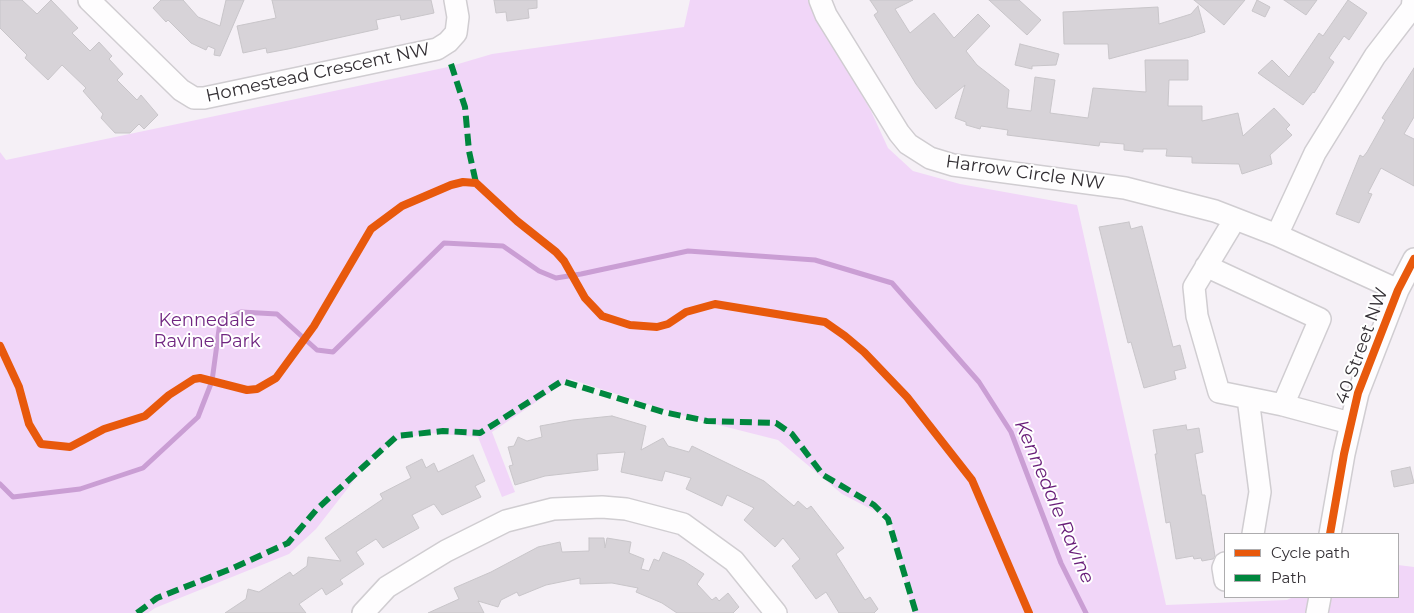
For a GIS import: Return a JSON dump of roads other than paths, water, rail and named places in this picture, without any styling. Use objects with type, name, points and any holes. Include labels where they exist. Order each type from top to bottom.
[{"type":"street","name":"Homestead Crescent NW","points":[[89,0],[181,90],[194,98],[204,98],[437,49],[448,42],[456,33],[458,17],[455,0]]},
{"type":"street","name":"Harrow Circle NW","points":[[820,0],[826,16],[899,133],[908,144],[930,158],[953,165],[1125,188],[1215,211],[1277,235],[1398,290]]},
{"type":"street","points":[[1277,235],[1315,153],[1375,56],[1412,8],[1413,0]]},
{"type":"street","points":[[1234,219],[1194,287],[1197,316],[1219,392],[1283,405],[1350,424]]},
{"type":"street","name":"40 Street NW","points":[[1330,533],[1350,424],[1358,393],[1398,290],[1414,258]]},
{"type":"street","points":[[1206,266],[1320,319],[1283,405]]},
{"type":"street","points":[[1248,398],[1260,492],[1253,533]]},
{"type":"street","points":[[363,613],[387,587],[416,568],[486,530],[530,514],[578,507],[626,509],[683,524],[734,562],[776,613]]},
{"type":"street","points":[[1317,613],[1320,598]]},
{"type":"waterway","name":"Kennedale Ravine","points":[[0,484],[13,497],[80,489],[143,468],[198,417],[212,381],[220,322],[241,312],[277,314],[317,350],[333,352],[444,243],[503,246],[539,271],[556,278],[688,251],[815,260],[892,283],[979,382],[1011,432],[1061,563],[1086,613]]},
{"type":"park label","name":"Kennedale Ravine Park","points":[[207,331]]}]
